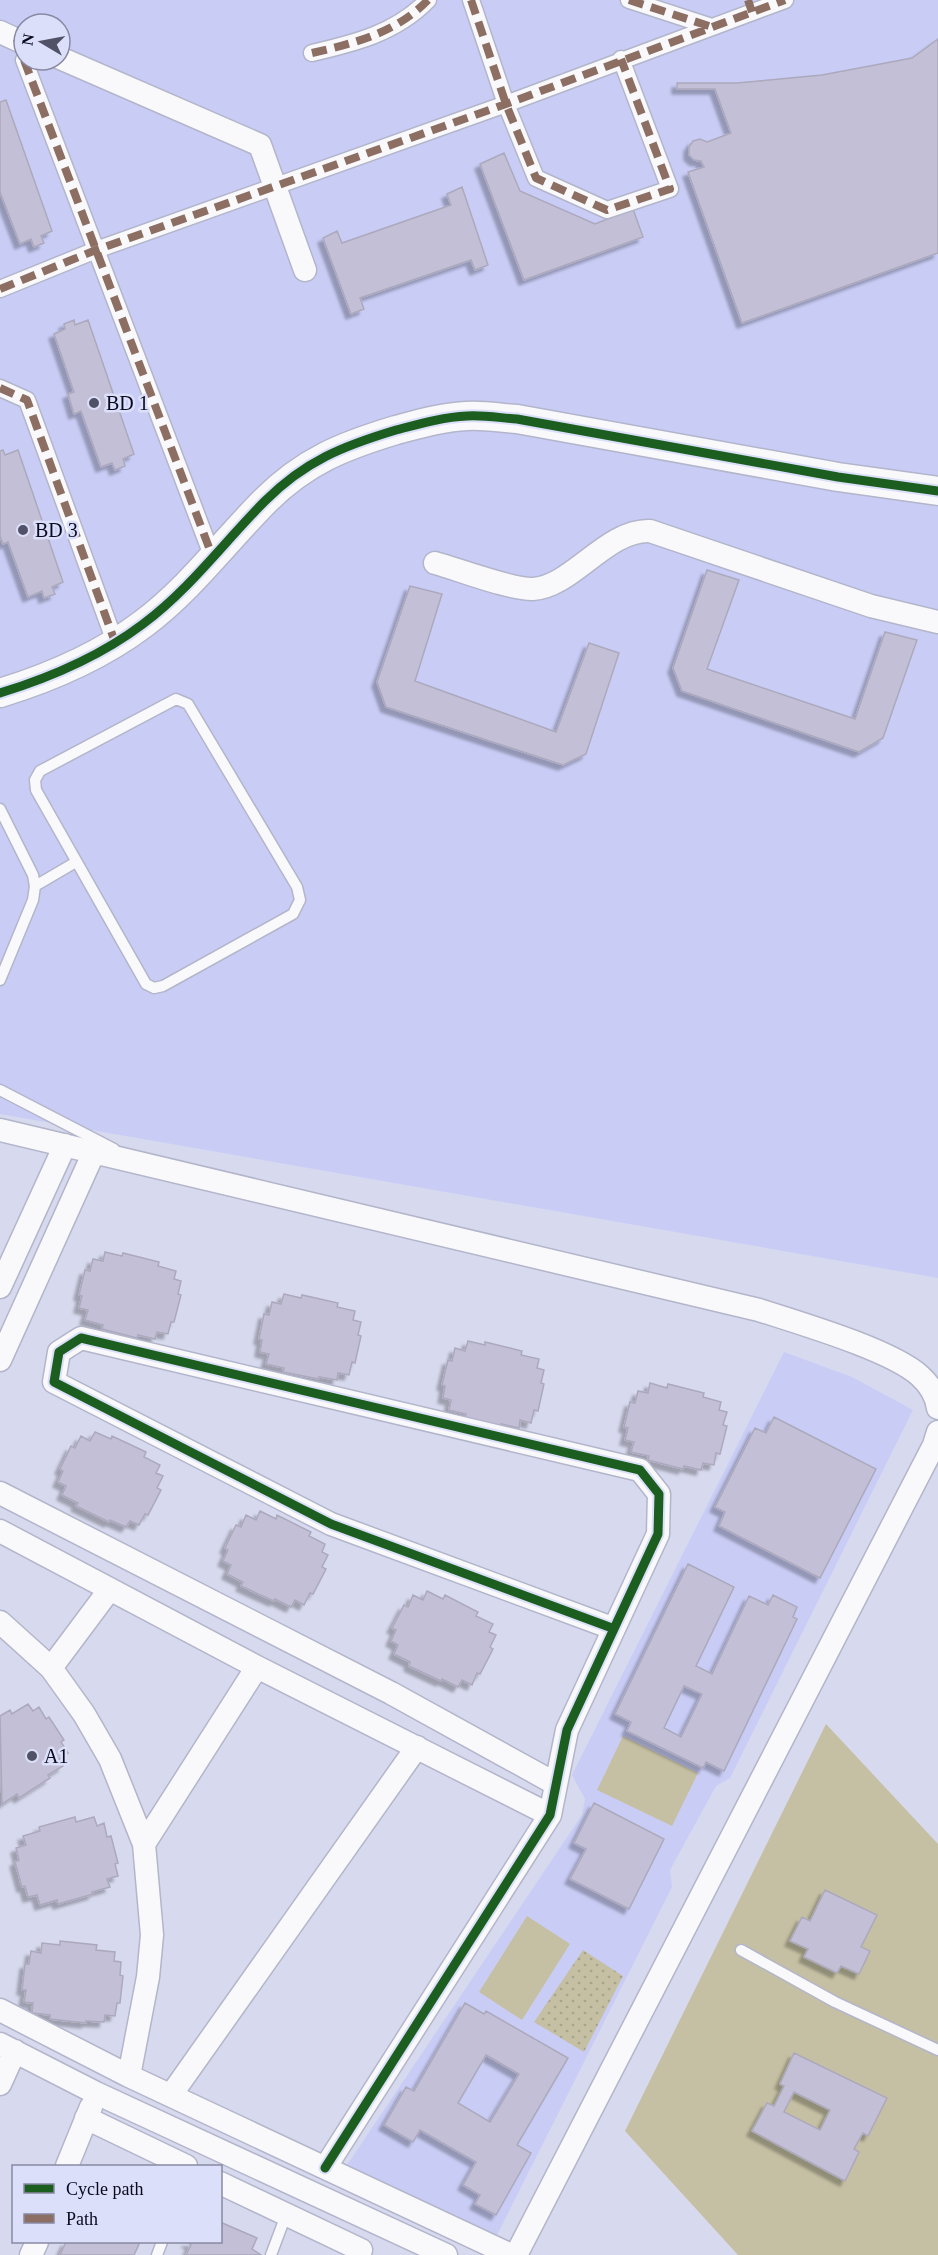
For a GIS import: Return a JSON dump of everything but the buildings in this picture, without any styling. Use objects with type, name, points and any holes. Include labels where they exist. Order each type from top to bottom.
[{"type":"street","points":[[312,53],[361,42],[383,32],[404,20],[428,0]]},
{"type":"street","points":[[471,0],[506,104],[536,178],[607,210],[670,189],[621,59]]},
{"type":"street","points":[[629,0],[712,27]]},
{"type":"street","points":[[0,290],[96,250],[506,104],[621,59],[712,27],[750,6],[785,0]]},
{"type":"street","points":[[72,63],[260,144],[305,270]]},
{"type":"street","points":[[28,72],[213,558]]},
{"type":"street","points":[[0,388],[27,400],[115,642]]},
{"type":"street","points":[[0,693],[36,682],[115,642],[143,624],[213,558],[282,486],[332,451],[411,426],[468,416],[527,421],[838,477],[938,490]]},
{"type":"street","points":[[435,563],[522,588],[541,588],[627,534],[650,531],[871,606],[938,622]]},
{"type":"street","points":[[0,1130],[759,1310],[871,1350],[908,1367],[927,1383],[938,1408]]},
{"type":"street","points":[[1,1284],[65,1145]]},
{"type":"street","points":[[0,1360],[94,1152]]},
{"type":"street","points":[[33,1216],[60,1227]]},
{"type":"street","points":[[324,2168],[550,1815],[567,1730],[612,1628],[658,1534],[659,1494],[640,1470],[81,1338],[59,1352],[54,1383],[332,1524],[612,1628]]},
{"type":"street","points":[[516,2255],[934,1445],[938,1432]]},
{"type":"street","points":[[0,1492],[391,1693],[556,1784]]},
{"type":"street","points":[[0,1531],[257,1667],[550,1815]]},
{"type":"street","points":[[51,1668],[110,1589]]},
{"type":"street","points":[[0,1622],[51,1668],[84,1714],[110,1759],[144,1844],[152,1935],[148,1977],[129,2076]]},
{"type":"street","points":[[144,1844],[257,1667]]},
{"type":"street","points":[[373,1725],[391,1693]]},
{"type":"street","points":[[171,2095],[417,1747]]},
{"type":"street","points":[[0,2010],[129,2076],[324,2168],[469,2246],[511,2255]]},
{"type":"street","points":[[0,2084],[8,2047],[96,2093],[446,2255]]},
{"type":"street","points":[[67,2165],[96,2093]]},
{"type":"street","points":[[86,2118],[184,2165]]},
{"type":"street","points":[[222,2184],[361,2250]]},
{"type":"lane","points":[[180,699],[188,704],[198,720],[297,887],[300,900],[293,914],[163,986],[154,988],[146,984],[76,862],[36,790],[37,775],[169,701],[180,699]]},
{"type":"lane","points":[[0,809],[33,875],[35,886],[33,900],[0,980]]},
{"type":"lane","points":[[35,886],[76,862]]},
{"type":"lane","points":[[0,1090],[143,1164]]},
{"type":"lane","points":[[741,1950],[835,2002],[938,2050]]},
{"type":"lane","points":[[271,2255],[286,2214]]},
{"type":"shaded area","points":[[0,0],[938,0],[938,1278],[0,1114]]},
{"type":"shaded area","points":[[784,1352],[852,1377],[913,1410],[730,1778],[716,1786],[670,1870],[672,1887],[494,2241],[345,2168],[582,1815],[585,1799],[572,1775]]},
{"type":"shaded area","points":[[826,1724],[938,1844],[938,2255],[738,2255],[625,2131]]},
{"type":"shaded area","points":[[623,1736],[698,1773],[672,1826],[597,1790]]},
{"type":"shaded area","points":[[527,1916],[570,1944],[522,2020],[479,1992]]},
{"type":"shaded area","points":[[583,1950],[623,1976],[584,2052],[534,2022]]},
{"type":"marked path","points":[[312,53],[359,41],[389,29],[428,0]]},
{"type":"marked path","points":[[471,0],[506,104],[536,178],[607,210],[670,189],[621,59]]},
{"type":"marked path","points":[[629,0],[712,27]]},
{"type":"marked path","points":[[748,0],[752,12]]},
{"type":"marked path","points":[[0,289],[96,250],[506,104],[785,0]]},
{"type":"marked path","points":[[29,72],[213,558]]},
{"type":"marked path","points":[[0,388],[27,400],[115,642]]},
{"type":"cycle path","points":[[0,693],[93,656],[143,624],[192,580],[265,501],[310,465],[359,442],[431,421],[473,416],[517,419],[838,477],[938,491]]},
{"type":"cycle path","points":[[325,2168],[550,1815],[567,1730],[658,1534],[659,1494],[640,1470],[81,1338],[59,1352],[54,1382],[331,1524],[612,1628]]},
{"type":"place","name":"BD 1","points":[[94,403]]},
{"type":"place","name":"BD 3","points":[[23,530]]},
{"type":"place","name":"A1","points":[[32,1756]]}]
